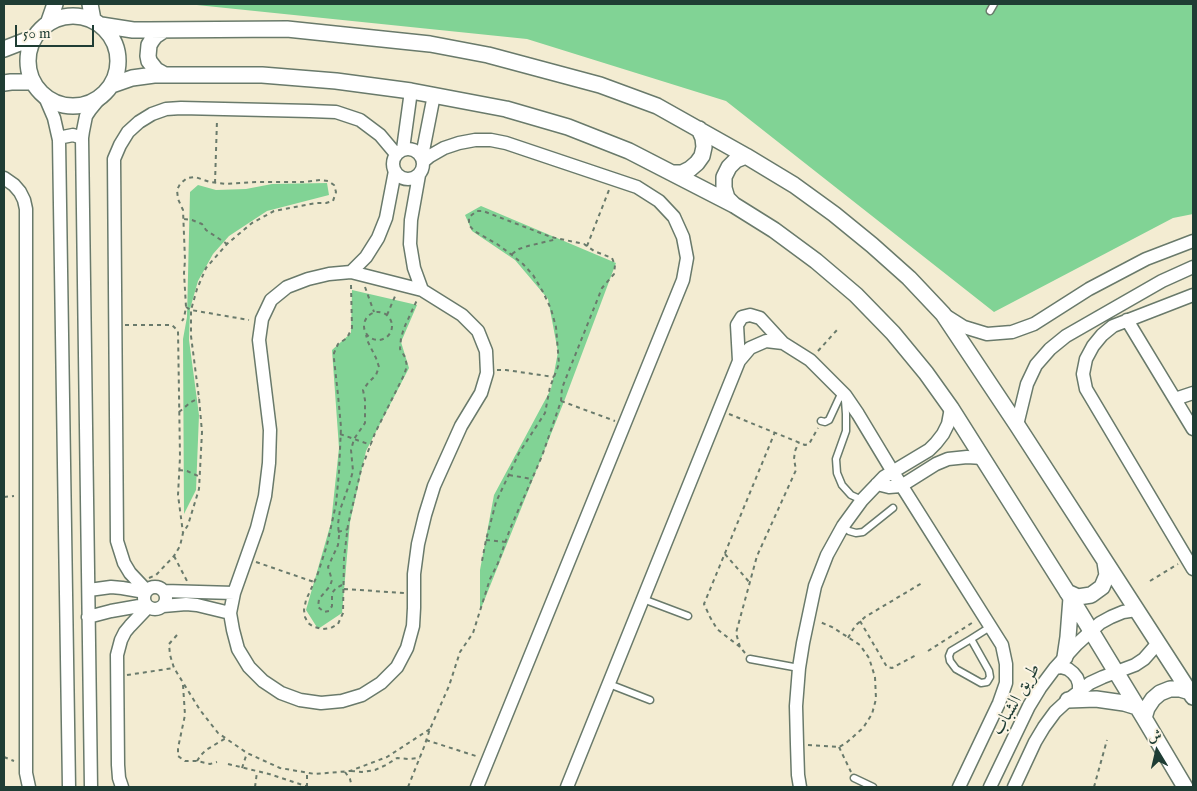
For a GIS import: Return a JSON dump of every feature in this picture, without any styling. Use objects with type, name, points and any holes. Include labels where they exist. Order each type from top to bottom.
[{"type":"street","points":[[48,24],[54,4]]},
{"type":"street","points":[[90,4],[97,23],[108,32],[117,48],[118,67],[112,85],[98,98],[81,106],[62,105],[53,102],[38,90],[30,74],[28,55],[30,46],[40,30],[65,16],[84,17],[97,23],[133,30],[287,29],[364,36],[440,46],[488,55],[600,86],[657,106],[794,185],[834,214],[887,258],[943,314],[1018,425],[1192,694]]},
{"type":"street","points":[[164,30],[152,40],[149,45],[148,56],[156,70],[165,75]]},
{"type":"street","points":[[4,49],[35,37]]},
{"type":"street","points":[[112,85],[132,78],[149,75],[262,76],[336,81],[411,91],[506,109],[568,127],[629,151],[734,206],[774,230],[816,261],[856,296],[899,340],[926,373],[951,408],[1069,595],[1185,787]]},
{"type":"street","points":[[4,83],[33,82]]},
{"type":"street","points":[[411,91],[400,152],[393,162],[398,176],[409,179],[419,175]]},
{"type":"street","points":[[422,290],[414,268],[410,244],[411,220],[419,175],[424,166],[423,159],[434,95]]},
{"type":"street","points":[[45,97],[54,118],[59,140],[70,787]]},
{"type":"street","points":[[91,787],[82,138],[86,116],[98,98]]},
{"type":"street","points":[[230,613],[186,604],[163,606],[156,609],[144,595],[124,563],[117,541],[114,159],[128,132],[139,122],[152,114],[166,109],[182,108],[336,112],[360,120],[400,152]]},
{"type":"street","points":[[673,173],[682,173],[690,169],[697,164],[702,156],[703,138],[699,129]]},
{"type":"street","points":[[59,140],[68,136],[82,138]]},
{"type":"street","points":[[423,159],[444,148],[459,143],[491,140],[506,143],[614,179],[637,188],[659,201],[674,217],[684,237],[686,258],[683,280],[477,787]]},
{"type":"street","points":[[400,152],[409,148],[414,149],[423,159]]},
{"type":"street","points":[[734,206],[727,198],[724,188],[724,177],[729,167],[736,160],[746,156]]},
{"type":"street","points":[[356,274],[378,238],[386,218],[395,171]]},
{"type":"street","points":[[4,178],[20,192],[26,209],[26,773],[29,787]]},
{"type":"street","points":[[943,314],[964,327],[987,334],[1012,332],[1034,324],[1089,289],[1138,264],[1193,241]]},
{"type":"street","points":[[1018,425],[1027,384],[1036,365],[1050,349],[1066,336],[1146,290],[1193,267]]},
{"type":"street","points":[[329,274],[356,274],[399,284],[422,290],[462,315],[478,331],[486,351],[487,373],[480,393],[461,426],[434,486],[425,515],[418,544],[414,574],[413,626],[407,648],[396,667],[381,683],[362,695],[342,701],[321,703],[300,700],[281,693],[263,682],[249,666],[238,649],[230,613],[234,593],[257,528],[263,504],[269,463],[270,430],[259,340],[262,319],[271,300],[287,287],[308,279],[329,274]]},
{"type":"street","points":[[1190,564],[1086,389],[1083,374],[1086,360],[1093,346],[1113,326],[1193,295]]},
{"type":"street","points":[[739,361],[737,325],[742,317],[750,315],[760,318],[783,343],[810,360],[843,393],[1002,645],[1006,664],[1006,683],[999,703],[959,787]]},
{"type":"street","points":[[1127,320],[1193,429]]},
{"type":"street","points":[[567,787],[739,361],[750,348],[766,341],[783,343]]},
{"type":"street","points":[[1175,399],[1193,393]]},
{"type":"street","points":[[800,787],[796,706],[799,668],[808,617],[815,586],[821,570],[843,526],[862,500],[884,477],[929,450],[936,443],[948,424],[951,408]]},
{"type":"street","points":[[877,484],[889,487],[902,486],[936,464],[967,457],[983,458]]},
{"type":"street","points":[[1069,595],[1078,597],[1091,595],[1102,587],[1107,575],[1105,562]]},
{"type":"street","points":[[88,590],[111,587],[122,588],[144,595]]},
{"type":"street","points":[[122,787],[118,765],[118,655],[122,640],[144,595],[149,588],[157,587],[164,591],[234,593]]},
{"type":"street","points":[[163,606],[166,598],[164,591]]},
{"type":"street","points":[[88,617],[117,610],[144,595]]},
{"type":"street","points":[[1069,595],[1068,638],[1060,662],[1062,667],[1068,669],[1077,678],[1079,684],[1073,695],[1117,702],[1141,712]]},
{"type":"street","name":"طريق الشباب","points":[[990,787],[1029,706],[1060,662],[1100,623],[1111,616],[1136,610]]},
{"type":"street","name":"طريق الشباب","points":[[1014,787],[1035,742],[1055,712],[1073,695],[1090,683],[1135,665],[1144,659],[1158,643]]},
{"type":"street","points":[[1141,712],[1160,693],[1180,689],[1192,694]]},
{"type":"street","points":[[19,787],[26,773]]},
{"type":"lane","points":[[990,11],[994,4]]},
{"type":"lane","points":[[821,421],[826,422],[830,420],[843,393]]},
{"type":"lane","points":[[843,393],[846,431],[836,459],[837,473],[842,485],[851,494],[862,500]]},
{"type":"lane","points":[[843,526],[849,531],[863,532],[893,508]]},
{"type":"lane","points":[[643,598],[688,616]]},
{"type":"lane","points":[[971,639],[989,671],[990,677],[987,682],[981,683],[956,669],[949,656],[951,651],[971,639],[987,621]]},
{"type":"lane","points":[[750,659],[799,668]]},
{"type":"lane","points":[[609,684],[650,700]]},
{"type":"lane","points":[[854,778],[873,787]]},
{"type":"path","points":[[216,183],[217,108]]},
{"type":"path","points":[[144,595],[156,575],[174,556],[180,546],[199,489],[202,432],[191,336],[191,310],[206,268],[227,244],[252,223],[274,211],[333,201],[336,192],[334,185],[328,181],[320,180],[226,184],[195,177],[187,178],[180,184],[177,190],[184,219],[186,307],[182,321]]},
{"type":"path","points":[[587,246],[614,179]]},
{"type":"path","points":[[408,787],[449,686],[460,652],[472,633],[490,579],[542,456],[561,401],[562,388],[602,288],[614,274],[615,265],[612,258],[594,251],[584,244],[559,239],[483,211],[477,211],[469,217],[469,225],[474,231],[512,255],[533,275],[551,309],[558,340],[558,364],[550,387],[545,413],[519,453],[496,502],[482,561]]},
{"type":"path","points":[[184,219],[202,224],[206,230],[227,244]]},
{"type":"path","points":[[512,255],[519,249],[559,239]]},
{"type":"path","points":[[356,274],[374,312]]},
{"type":"path","points":[[356,274],[352,328],[347,338],[338,344],[334,353],[340,434],[339,472],[336,504],[327,545],[304,610],[308,623],[314,627],[331,628],[338,624],[343,614],[344,558],[348,529],[361,470],[375,433],[404,375],[407,366],[405,357],[400,349],[401,338],[422,290]]},
{"type":"path","points":[[387,315],[399,284]]},
{"type":"path","points":[[186,307],[191,310],[247,320],[262,319]]},
{"type":"path","points":[[343,585],[336,588],[332,593],[332,606],[329,611],[324,612],[318,607],[319,598],[330,586],[332,580],[328,567],[338,545],[340,510],[353,471],[351,450],[354,439],[365,423],[363,390],[376,375],[378,367],[368,342],[366,334],[364,326],[364,322],[374,312],[387,315],[390,318],[393,326],[392,331],[386,338],[378,341],[369,338],[366,334]]},
{"type":"path","points":[[115,325],[172,325],[178,331],[180,470],[178,495],[183,533]]},
{"type":"path","points":[[810,360],[837,330]]},
{"type":"path","points":[[487,373],[495,370],[506,370],[554,377]]},
{"type":"path","points":[[179,412],[199,398]]},
{"type":"path","points":[[561,401],[624,424]]},
{"type":"path","points":[[719,410],[805,444],[810,444],[821,421]]},
{"type":"path","points":[[750,659],[740,646],[717,629],[704,604],[774,432]]},
{"type":"path","points":[[340,434],[371,445]]},
{"type":"path","points":[[740,646],[736,633],[757,556],[796,470],[794,459],[800,442]]},
{"type":"path","points":[[180,470],[200,476]]},
{"type":"path","points":[[509,474],[532,479]]},
{"type":"path","points":[[338,532],[348,529]]},
{"type":"path","points":[[486,540],[506,542]]},
{"type":"path","points":[[725,554],[750,583]]},
{"type":"path","points":[[174,556],[194,592]]},
{"type":"path","points":[[246,559],[314,582]]},
{"type":"path","points":[[1150,581],[1190,564]]},
{"type":"path","points":[[848,638],[860,621],[922,583]]},
{"type":"path","points":[[343,589],[414,594]]},
{"type":"path","points":[[797,744],[839,747],[846,744],[863,728],[872,714],[876,699],[875,677],[868,658],[860,646],[832,627],[808,617]]},
{"type":"path","points":[[860,621],[887,667],[892,668],[918,654]]},
{"type":"path","points":[[928,651],[987,621]]},
{"type":"path","points":[[177,635],[169,644],[174,668],[200,710],[218,733],[247,753],[280,768],[316,774],[350,771],[387,757],[430,729]]},
{"type":"path","points":[[118,676],[174,668]]},
{"type":"path","points":[[183,683],[186,715],[178,748],[178,756],[185,761],[210,764],[217,762]]},
{"type":"path","points":[[197,761],[206,750],[226,738]]},
{"type":"path","points":[[426,740],[488,760]]},
{"type":"path","points":[[1094,787],[1108,740]]},
{"type":"path","points":[[839,747],[854,778]]},
{"type":"path","points":[[242,768],[247,753]]},
{"type":"path","points":[[350,771],[375,770],[396,758],[420,758]]},
{"type":"path","points":[[228,764],[269,774],[308,787],[307,773]]},
{"type":"path","points":[[255,787],[257,772]]},
{"type":"path","points":[[345,772],[350,779],[352,787]]},
{"type":"green space","points":[[187,4],[1193,4],[1193,214],[1173,218],[994,312],[726,101],[527,39]]},
{"type":"green space","points":[[327,183],[329,195],[267,211],[229,236],[213,254],[198,281],[190,309],[189,340],[199,415],[196,490],[184,514],[183,339],[187,317],[190,192],[198,185],[216,190],[246,189],[272,184]]},
{"type":"green space","points":[[481,206],[616,263],[565,399],[480,611],[480,570],[494,495],[551,389],[558,352],[548,299],[515,260],[472,231],[465,215]]},
{"type":"green space","points":[[352,290],[417,305],[401,342],[409,368],[366,451],[350,522],[342,613],[318,629],[306,610],[331,523],[339,448],[332,350],[351,333]]}]
